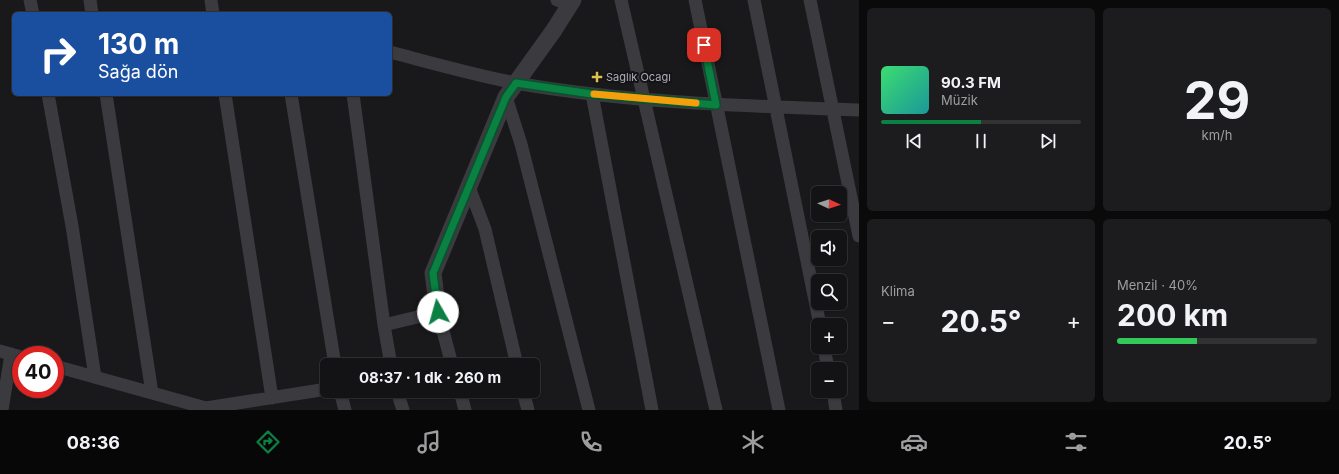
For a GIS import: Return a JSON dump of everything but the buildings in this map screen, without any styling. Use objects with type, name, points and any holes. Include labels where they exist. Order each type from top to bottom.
[{"type":"street","points":[[30,0],[33,12]]},
{"type":"street","points":[[90,0],[92,12]]},
{"type":"street","points":[[211,0],[213,12]]},
{"type":"street","points":[[621,0],[716,410]]},
{"type":"street","points":[[695,0],[779,410]]},
{"type":"street","points":[[754,0],[819,318]]},
{"type":"street","points":[[810,0],[859,236]]},
{"type":"street","points":[[450,358],[438,312],[433,273],[506,97],[554,30],[566,2]]},
{"type":"street","points":[[392,52],[516,83],[592,94],[716,105],[859,110]]},
{"type":"street","points":[[592,94],[652,410]]},
{"type":"street","points":[[48,96],[72,226],[95,377]]},
{"type":"street","points":[[106,96],[152,393]]},
{"type":"street","points":[[226,96],[272,398]]},
{"type":"street","points":[[291,96],[334,358]]},
{"type":"street","points":[[353,96],[390,358]]},
{"type":"street","points":[[506,97],[521,144],[589,410]]},
{"type":"street","points":[[469,186],[485,229],[515,358]]},
{"type":"street","points":[[384,325],[438,312]]},
{"type":"street","points":[[2,410],[11,354]]},
{"type":"street","points":[[64,368],[206,409],[320,390]]},
{"type":"street","points":[[342,398],[345,410]]},
{"type":"street","points":[[399,398],[403,410]]},
{"type":"street","points":[[462,398],[465,410]]},
{"type":"street","points":[[525,398],[528,410]]},
{"type":"street","points":[[834,398],[836,410]]},
{"type":"slow traffic","points":[[594,94],[696,103]]},
{"type":"place","name":"Saglık Ocagı","points":[[597,77]]},
{"type":"route","points":[[438,312],[433,273],[506,97],[516,83],[592,94],[716,105],[704,45]]}]
